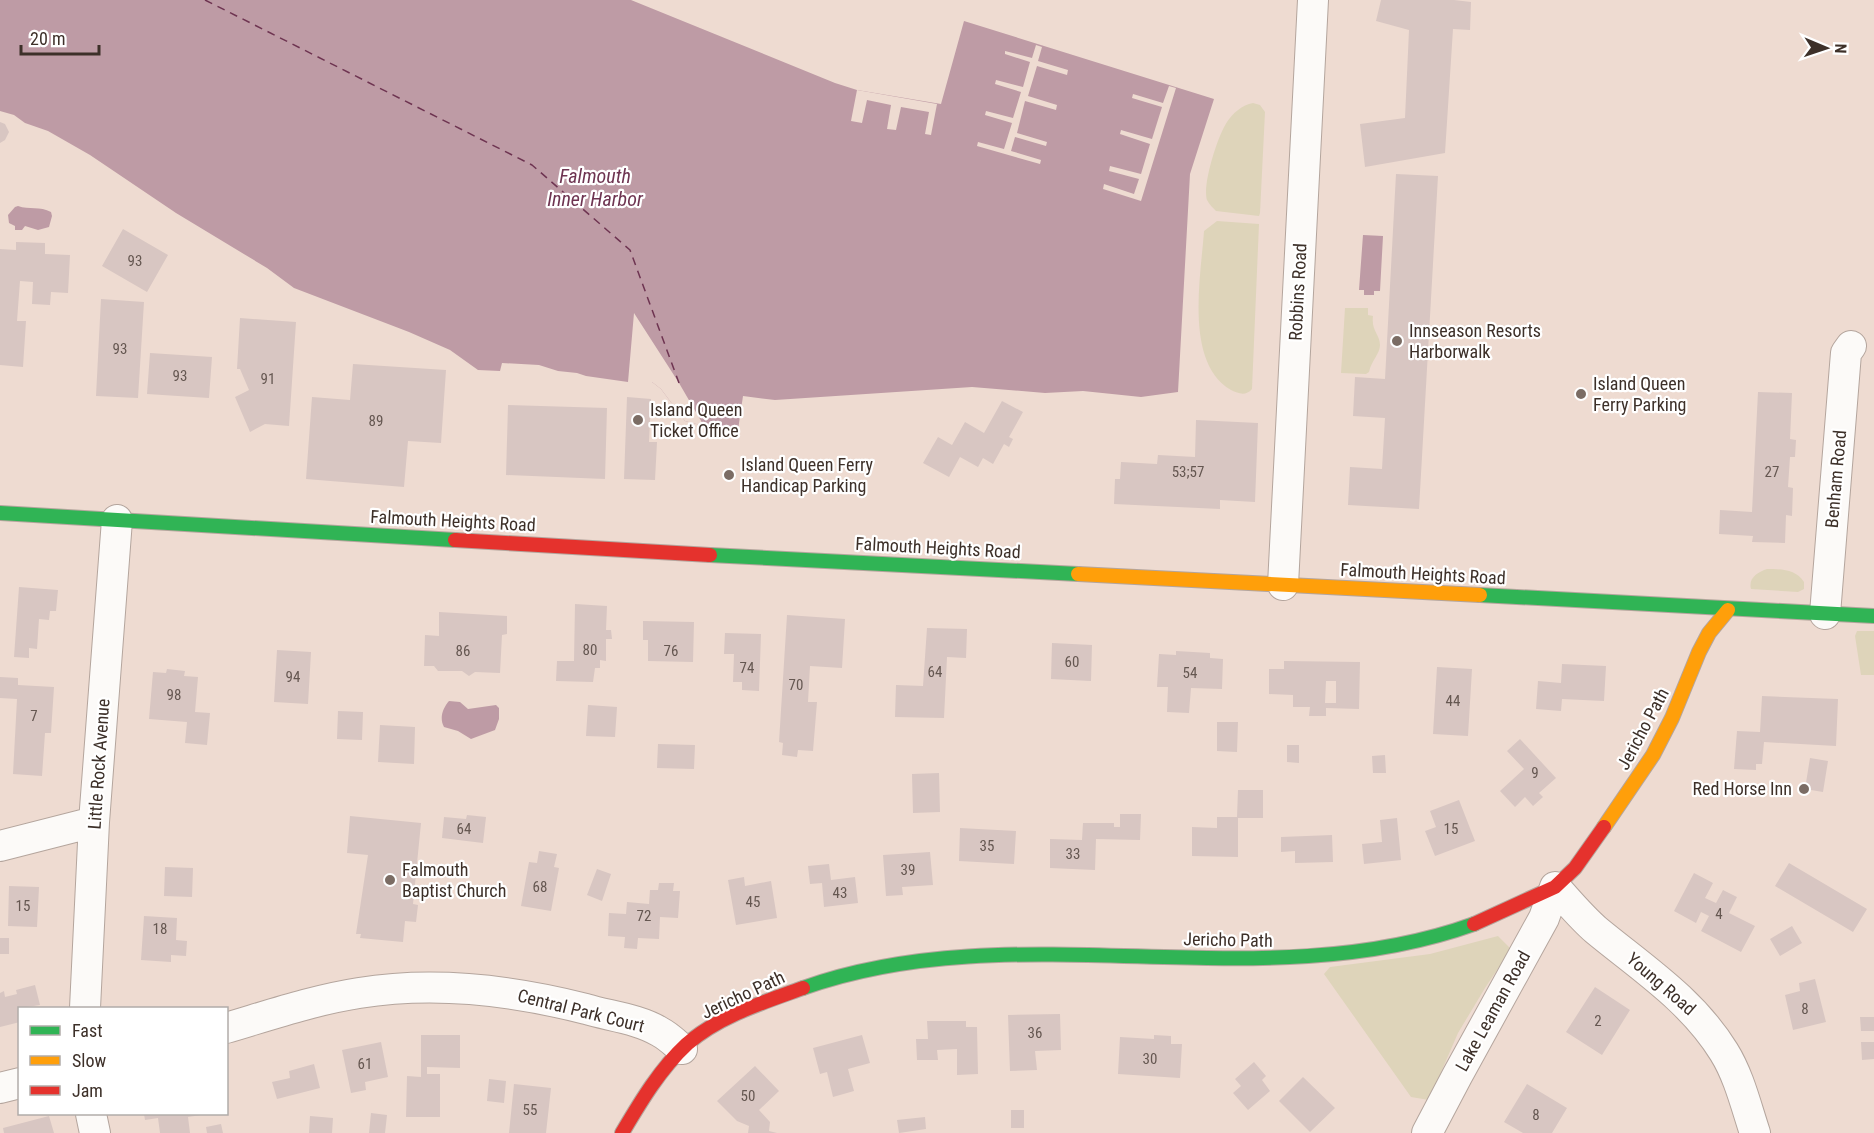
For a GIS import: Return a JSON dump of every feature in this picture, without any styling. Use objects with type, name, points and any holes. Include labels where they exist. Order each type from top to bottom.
[{"type":"main road","name":"Falmouth Heights Road","points":[[0,513],[1728,610],[1874,616]]},
{"type":"main road","name":"Jericho Path","points":[[622,1133],[655,1082],[682,1048],[715,1025],[789,992],[825,981],[889,967],[980,957],[1284,958],[1349,954],[1404,945],[1489,919],[1555,887],[1580,862],[1647,766],[1666,730],[1700,649],[1728,610]]},
{"type":"street","name":"Robbins Road","points":[[1283,585],[1313,0]]},
{"type":"street","name":"Benham Road","points":[[1825,614],[1846,353],[1851,346]]},
{"type":"street","name":"Little Rock Avenue","points":[[85,1007],[94,822],[117,520]]},
{"type":"street","points":[[0,846],[94,822]]},
{"type":"street","name":"Lake Leaman Road","points":[[1427,1133],[1544,918],[1555,887]]},
{"type":"street","name":"Young Road","points":[[1555,887],[1594,928],[1670,987],[1701,1019],[1725,1053],[1739,1084],[1755,1133]]},
{"type":"street","name":"Central Park Court","points":[[228,1027],[315,1002],[360,993],[402,988],[463,988],[553,1001],[643,1025],[659,1032],[682,1048]]},
{"type":"street","points":[[0,1088],[18,1084]]},
{"type":"street","points":[[91,1115],[95,1133]]},
{"type":"shaded area","points":[[1253,103],[1260,105],[1265,112],[1259,216],[1216,211],[1207,200],[1206,193],[1215,148],[1229,119],[1242,108]]},
{"type":"shaded area","points":[[1217,221],[1259,224],[1252,389],[1245,393],[1231,390],[1216,377],[1207,360],[1201,340],[1199,294],[1204,231]]},
{"type":"shaded area","points":[[1345,308],[1368,308],[1368,315],[1373,316],[1373,325],[1380,341],[1380,348],[1366,374],[1341,373]]},
{"type":"shaded area","points":[[1767,569],[1797,574],[1804,582],[1804,589],[1798,592],[1751,589],[1752,579]]},
{"type":"shaded area","points":[[1857,631],[1874,631],[1874,675],[1861,675],[1855,636]]},
{"type":"shaded area","points":[[1498,936],[1511,949],[1458,1033],[1429,1100],[1411,1097],[1324,974],[1330,967],[1430,954]]},
{"type":"water","name":"Falmouth Inner Harbor","points":[[0,0],[631,0],[835,83],[857,90],[941,104],[964,21],[1214,99],[1190,174],[1178,392],[1141,397],[1083,391],[1045,393],[972,387],[775,400],[743,396],[738,430],[685,421],[661,389],[652,382],[628,382],[586,376],[539,365],[502,363],[500,371],[478,370],[450,350],[294,288],[267,268],[176,213],[90,155],[48,131],[0,111]]},
{"type":"water","points":[[18,206],[51,212],[49,227],[38,230],[25,226],[22,230],[15,230],[15,226],[9,223],[8,215]]},
{"type":"water","points":[[1363,235],[1383,236],[1380,291],[1374,291],[1374,295],[1364,295],[1364,290],[1359,290]]},
{"type":"water","points":[[449,701],[460,702],[468,709],[496,705],[499,708],[499,719],[495,730],[471,739],[458,731],[444,727],[442,713]]},
{"type":"pier","points":[[1036,45],[1042,47],[1038,61],[1068,70],[1067,75],[1037,66],[1028,96],[1057,105],[1056,110],[1025,101],[1017,133],[1047,142],[1046,146],[1015,137],[1011,151],[1041,160],[1040,164],[977,146],[978,142],[1004,149],[1012,123],[985,115],[986,111],[1013,118],[1021,92],[995,84],[996,80],[1023,87],[1030,62],[1005,54],[1005,51],[1032,58]]},
{"type":"pier","points":[[1169,86],[1176,88],[1141,201],[1103,189],[1104,184],[1134,194],[1139,179],[1109,171],[1110,166],[1141,174],[1150,144],[1120,134],[1121,130],[1152,139],[1162,107],[1132,98],[1133,94],[1163,103]]},
{"type":"pier","points":[[857,90],[937,104],[931,135],[925,134],[929,112],[901,107],[896,130],[887,129],[891,105],[867,100],[862,123],[851,121]]},
{"type":"pier","points":[[634,313],[704,426],[685,421],[661,389],[652,382],[628,382]]},
{"type":"building","points":[[1381,0],[1471,2],[1470,30],[1453,29],[1445,153],[1365,167],[1360,124],[1405,118],[1409,30],[1376,21]]},
{"type":"building","points":[[0,122],[5,124],[9,132],[5,140],[0,143]]},
{"type":"building","points":[[1396,174],[1438,176],[1419,509],[1348,505],[1350,467],[1382,469],[1385,418],[1353,416],[1355,377],[1385,379]]},
{"type":"building","points":[[123,229],[168,255],[147,292],[102,266]]},
{"type":"building","points":[[16,242],[45,243],[45,254],[70,255],[68,293],[51,292],[50,305],[32,304],[33,282],[20,281],[17,321],[26,321],[23,367],[0,365],[0,249],[16,250]]},
{"type":"building","points":[[101,299],[144,302],[138,398],[96,396]]},
{"type":"building","points":[[240,318],[296,322],[289,426],[265,424],[250,432],[235,397],[249,390],[240,369],[237,369]]},
{"type":"building","points":[[150,353],[212,357],[209,398],[147,394]]},
{"type":"building","points":[[353,364],[446,370],[441,443],[408,441],[404,487],[306,479],[312,397],[350,400]]},
{"type":"building","points":[[1758,392],[1792,393],[1790,439],[1796,440],[1795,457],[1790,457],[1788,487],[1793,488],[1792,516],[1786,515],[1785,543],[1752,542],[1753,536],[1719,534],[1720,510],[1752,512]]},
{"type":"building","name":"Island Queen Ticket Office","points":[[627,397],[651,399],[649,442],[657,442],[655,480],[624,479]]},
{"type":"building","points":[[1002,401],[1023,412],[1009,437],[1013,439],[1009,447],[1004,444],[993,464],[983,458],[978,467],[960,457],[949,477],[923,463],[938,437],[952,445],[965,422],[984,433]]},
{"type":"building","points":[[508,405],[607,408],[605,479],[506,475]]},
{"type":"building","points":[[1196,420],[1258,423],[1255,502],[1220,500],[1220,509],[1114,504],[1115,479],[1120,479],[1121,462],[1157,464],[1158,455],[1195,457]]},
{"type":"building","points":[[19,587],[58,590],[56,611],[50,611],[49,620],[39,619],[37,649],[29,648],[29,658],[14,657]]},
{"type":"building","points":[[575,604],[607,606],[606,630],[611,630],[612,639],[606,639],[606,661],[600,660],[600,668],[595,668],[593,682],[556,681],[557,661],[574,661]]},
{"type":"building","points":[[439,612],[507,616],[507,634],[502,635],[500,673],[475,672],[469,676],[462,671],[438,671],[434,666],[424,666],[425,635],[439,636]]},
{"type":"building","points":[[787,615],[845,619],[842,668],[810,666],[808,702],[817,702],[813,751],[798,750],[797,757],[782,755],[783,743],[779,742]]},
{"type":"building","points":[[643,621],[694,622],[693,662],[648,661],[648,640],[643,640]]},
{"type":"building","points":[[927,628],[967,629],[966,658],[947,657],[944,718],[895,717],[896,685],[923,686]]},
{"type":"building","points":[[725,633],[761,634],[759,691],[742,690],[742,682],[733,682],[734,654],[724,654]]},
{"type":"building","points":[[1052,643],[1092,645],[1091,681],[1051,679]]},
{"type":"building","points":[[277,650],[311,652],[308,704],[274,702]]},
{"type":"building","points":[[1176,651],[1210,653],[1210,658],[1223,659],[1222,689],[1191,688],[1189,713],[1167,712],[1168,687],[1157,687],[1159,654],[1176,655]]},
{"type":"building","points":[[1284,661],[1360,662],[1359,709],[1326,708],[1326,716],[1309,716],[1310,707],[1293,707],[1293,695],[1269,694],[1269,669],[1284,669]],"holes":[[[1326,681],[1336,681],[1336,703],[1325,703]]]},
{"type":"building","points":[[1562,664],[1606,666],[1604,701],[1562,699],[1561,711],[1536,709],[1538,681],[1561,683]]},
{"type":"building","points":[[1437,667],[1472,669],[1468,736],[1433,734]]},
{"type":"building","points":[[167,669],[185,671],[184,676],[198,677],[195,712],[210,713],[207,745],[185,743],[187,722],[149,719],[153,672],[166,673]]},
{"type":"building","points":[[0,677],[18,678],[18,685],[54,687],[51,733],[45,733],[42,776],[13,774],[17,699],[0,698]]},
{"type":"building","points":[[1762,696],[1838,699],[1836,746],[1764,742],[1762,764],[1756,764],[1756,770],[1734,769],[1737,731],[1760,732]]},
{"type":"building","points":[[588,705],[617,707],[615,737],[586,736]]},
{"type":"building","points":[[338,711],[363,712],[362,740],[337,739]]},
{"type":"building","points":[[1217,722],[1238,722],[1237,752],[1217,751]]},
{"type":"building","points":[[380,725],[415,727],[414,764],[378,762]]},
{"type":"building","points":[[1520,739],[1556,778],[1539,793],[1543,797],[1533,806],[1525,797],[1515,807],[1500,791],[1524,769],[1507,751]]},
{"type":"building","points":[[658,744],[695,745],[694,769],[657,768]]},
{"type":"building","points":[[1287,745],[1299,745],[1299,763],[1287,762]]},
{"type":"building","points":[[1385,755],[1386,773],[1373,773],[1372,756]]},
{"type":"building","points":[[1810,758],[1828,761],[1823,792],[1805,789]]},
{"type":"building","points":[[939,773],[940,812],[913,813],[912,774]]},
{"type":"building","points":[[1238,790],[1263,790],[1263,818],[1238,818],[1238,857],[1192,856],[1192,827],[1217,828],[1217,817],[1237,817]]},
{"type":"building","points":[[1459,800],[1475,841],[1435,856],[1425,831],[1436,827],[1430,811]]},
{"type":"building","points":[[1120,814],[1141,814],[1140,840],[1096,839],[1095,870],[1050,868],[1050,839],[1082,840],[1083,823],[1114,823],[1114,827],[1120,827]]},
{"type":"building","points":[[467,815],[486,817],[483,843],[442,838],[444,817],[466,819]]},
{"type":"building","name":"Falmouth Baptist Church","points":[[350,816],[421,823],[413,904],[418,905],[416,922],[405,921],[403,942],[360,938],[361,934],[356,934],[368,855],[347,853]]},
{"type":"building","points":[[1397,818],[1401,860],[1364,864],[1362,844],[1382,842],[1380,820]]},
{"type":"building","points":[[960,828],[1016,831],[1014,864],[959,861]]},
{"type":"building","points":[[1332,835],[1333,862],[1295,863],[1295,851],[1281,852],[1281,837]]},
{"type":"building","points":[[539,851],[557,854],[554,867],[559,868],[551,911],[521,906],[529,862],[537,863]]},
{"type":"building","points":[[930,852],[933,885],[902,887],[903,895],[886,896],[883,855]]},
{"type":"building","points":[[1789,863],[1867,909],[1853,932],[1775,886]]},
{"type":"building","points":[[829,864],[831,880],[855,877],[858,903],[824,907],[822,883],[810,884],[808,866]]},
{"type":"building","points":[[165,867],[193,868],[192,897],[164,896]]},
{"type":"building","points":[[597,869],[611,874],[602,901],[587,895]]},
{"type":"building","points":[[1694,873],[1713,883],[1705,898],[1716,903],[1723,890],[1737,897],[1729,913],[1755,926],[1741,952],[1701,931],[1709,916],[1701,912],[1696,923],[1674,911]]},
{"type":"building","points":[[744,877],[745,886],[771,881],[777,918],[736,925],[728,880]]},
{"type":"building","points":[[659,883],[674,883],[673,891],[680,891],[678,918],[660,917],[659,939],[638,938],[637,949],[624,948],[625,937],[608,936],[609,913],[626,914],[627,902],[649,904],[650,890],[658,890]]},
{"type":"building","points":[[9,886],[39,887],[37,927],[8,926]]},
{"type":"building","points":[[144,916],[177,918],[176,940],[187,941],[186,956],[171,955],[171,962],[141,960]]},
{"type":"building","points":[[1792,926],[1802,943],[1780,956],[1770,939]]},
{"type":"building","points":[[0,938],[9,938],[9,954],[0,954]]},
{"type":"building","points":[[1815,979],[1826,1022],[1793,1030],[1785,995],[1800,991],[1799,983]]},
{"type":"building","points":[[35,985],[40,1005],[18,1007],[18,1022],[0,1027],[0,993],[4,991],[5,997],[17,994],[16,990]]},
{"type":"building","points":[[1595,987],[1630,1010],[1602,1055],[1566,1032]]},
{"type":"building","points":[[1060,1014],[1061,1050],[1035,1051],[1037,1070],[1010,1071],[1008,1015]]},
{"type":"building","points":[[1860,1017],[1874,1017],[1874,1031],[1861,1031]]},
{"type":"building","points":[[927,1021],[966,1021],[966,1027],[977,1027],[978,1074],[957,1075],[957,1049],[937,1050],[938,1060],[917,1060],[916,1039],[928,1039]]},
{"type":"building","points":[[421,1035],[460,1035],[460,1068],[427,1067],[427,1074],[440,1074],[440,1117],[406,1117],[407,1076],[421,1077]]},
{"type":"building","points":[[862,1035],[870,1063],[848,1069],[854,1091],[833,1097],[827,1072],[820,1074],[813,1048]]},
{"type":"building","points":[[1154,1035],[1171,1036],[1171,1044],[1182,1044],[1180,1078],[1118,1074],[1120,1037],[1154,1039]]},
{"type":"building","points":[[381,1042],[388,1077],[365,1082],[366,1090],[351,1093],[342,1050]]},
{"type":"building","points":[[1861,1042],[1874,1042],[1874,1059],[1862,1060]]},
{"type":"building","points":[[1254,1062],[1266,1076],[1262,1080],[1270,1091],[1248,1110],[1233,1093],[1241,1086],[1235,1079]]},
{"type":"building","points":[[314,1064],[320,1088],[277,1099],[272,1082],[290,1078],[289,1071]]},
{"type":"building","points":[[755,1066],[779,1091],[759,1110],[770,1122],[769,1131],[777,1133],[748,1133],[749,1126],[737,1121],[717,1101]]},
{"type":"building","points":[[1303,1077],[1335,1108],[1310,1132],[1279,1101]]},
{"type":"building","points":[[489,1079],[506,1081],[504,1103],[487,1101]]},
{"type":"building","points":[[514,1084],[551,1088],[546,1133],[509,1133]]},
{"type":"building","points":[[1527,1084],[1567,1108],[1552,1133],[1523,1133],[1504,1122]]},
{"type":"building","points":[[1011,1110],[1024,1110],[1024,1128],[1011,1128]]},
{"type":"building","points":[[371,1113],[387,1115],[385,1133],[369,1133]]},
{"type":"building","points":[[144,1115],[201,1115],[188,1117],[190,1133],[160,1133],[158,1118],[145,1120]]},
{"type":"building","points":[[49,1116],[54,1133],[4,1133],[3,1128]]},
{"type":"building","points":[[310,1116],[333,1118],[332,1133],[309,1133]]},
{"type":"building","points":[[925,1117],[926,1129],[899,1133],[897,1120]]},
{"type":"building","points":[[221,1124],[223,1133],[207,1133],[206,1127]]},
{"type":"ferry route","points":[[205,0],[532,165],[630,250],[679,383]]},
{"type":"traffic: fast","points":[[0,513],[455,540]]},
{"type":"traffic: fast","points":[[710,555],[1078,574]]},
{"type":"traffic: fast","points":[[1480,595],[1874,616]]},
{"type":"traffic: fast","points":[[803,988],[885,966],[969,956],[1053,954],[1224,958],[1308,956],[1392,946],[1474,924]]},
{"type":"traffic: slow","points":[[1078,574],[1480,595]]},
{"type":"traffic: slow","points":[[1604,827],[1653,755],[1672,718],[1699,652],[1709,633],[1728,610]]},
{"type":"traffic: jam","points":[[455,540],[710,555]]},
{"type":"traffic: jam","points":[[1474,924],[1555,887],[1575,868],[1604,827]]},
{"type":"traffic: jam","points":[[622,1133],[660,1075],[687,1044],[727,1018],[803,988]]},
{"type":"place","name":"Innseason Resorts Harborwalk","points":[[1397,341]]},
{"type":"place","name":"Island Queen Ferry Parking","points":[[1581,394]]},
{"type":"place","name":"Island Queen Ticket Office","points":[[638,420]]},
{"type":"place","name":"Island Queen Ferry Handicap Parking","points":[[729,475]]},
{"type":"place","name":"Red Horse Inn","points":[[1804,789]]},
{"type":"place","name":"Falmouth Baptist Church","points":[[390,880]]}]
